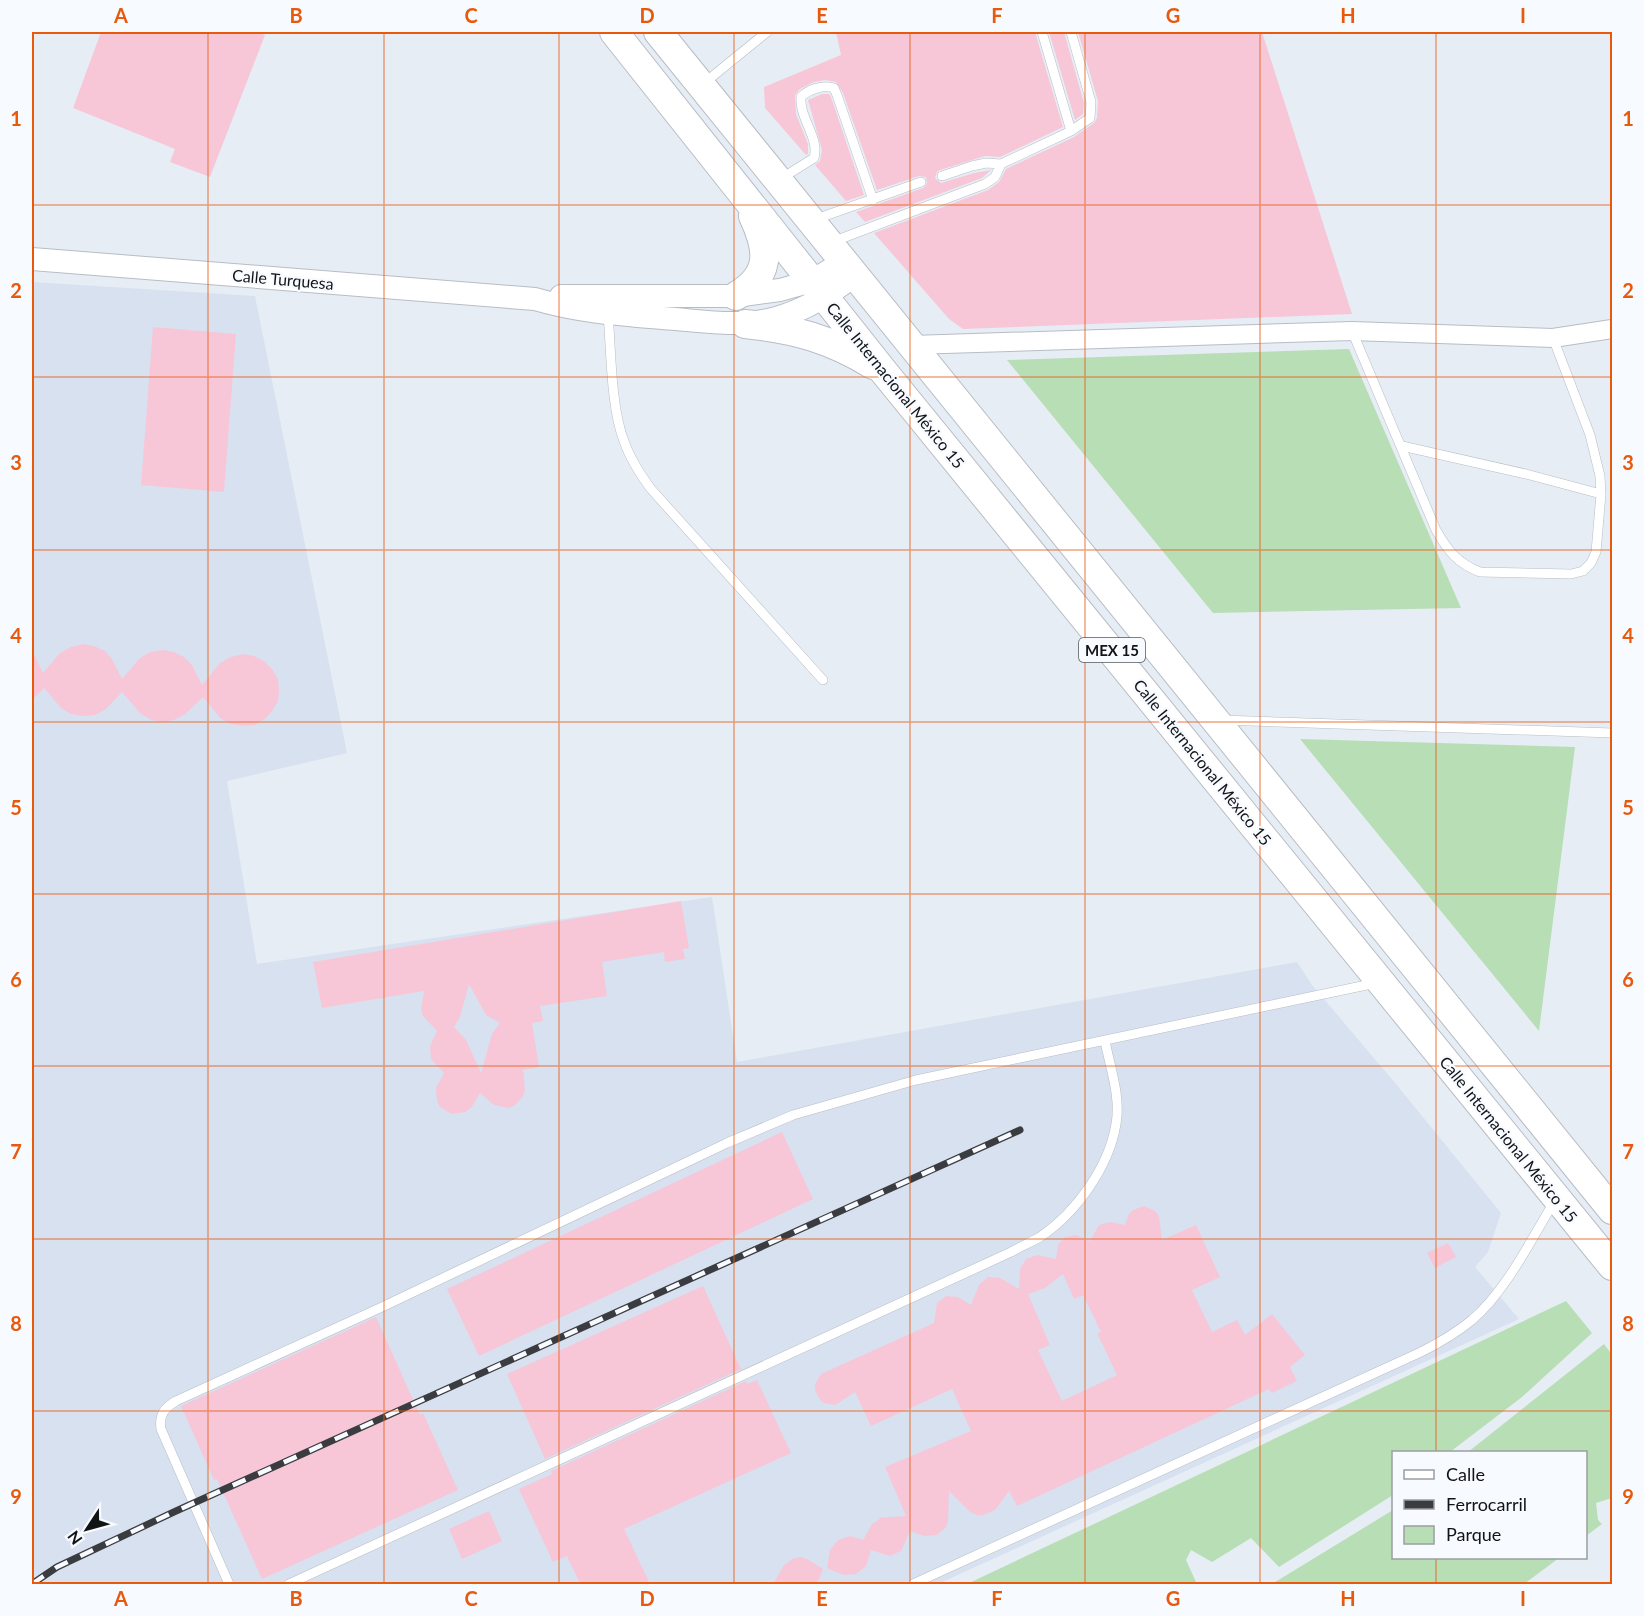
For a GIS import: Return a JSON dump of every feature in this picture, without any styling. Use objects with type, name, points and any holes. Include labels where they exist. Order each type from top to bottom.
[{"type":"main road","name":"Calle Internacional México 15","points":[[614,32],[884,372],[1612,1266]]},
{"type":"main road","name":"MEX 15","points":[[658,32],[1612,1210]]},
{"type":"main road","points":[[736,296],[747,290],[758,277],[764,261],[765,244],[739,187]]},
{"type":"main road","points":[[745,324],[782,328],[818,337],[853,352],[884,372]]},
{"type":"street","name":"Calle Turquesa","points":[[32,259],[535,299],[562,307],[819,289]]},
{"type":"street","name":"Calle Turquesa","points":[[608,305],[745,324],[774,319],[796,312],[844,259]]},
{"type":"street","points":[[912,345],[1352,331],[1553,338],[1612,329]]},
{"type":"lane","points":[[701,86],[767,32]]},
{"type":"lane","points":[[1042,32],[1071,131]]},
{"type":"lane","points":[[942,176],[986,163],[1001,164],[1085,124],[1092,111],[1071,32]]},
{"type":"lane","points":[[779,179],[814,158],[816,152],[801,97],[813,90],[829,86],[834,88],[837,95],[873,200]]},
{"type":"lane","points":[[844,259],[985,184],[995,177],[1001,164]]},
{"type":"lane","points":[[812,220],[921,182]]},
{"type":"lane","points":[[608,305],[616,407],[622,439],[634,465],[651,489],[823,680]]},
{"type":"lane","points":[[1352,331],[1436,530],[1455,558],[1466,567],[1480,572],[1571,574],[1583,571],[1591,563],[1596,552],[1601,494],[1596,457],[1553,338]]},
{"type":"lane","points":[[1402,446],[1526,474],[1601,494]]},
{"type":"lane","points":[[1216,719],[1612,733]]},
{"type":"lane","points":[[229,1584],[161,1429],[159,1420],[167,1406],[727,1143],[793,1115],[916,1080],[1382,982]]},
{"type":"lane","points":[[289,1584],[1011,1252],[1040,1236],[1062,1218],[1087,1189],[1100,1171],[1111,1144],[1117,1122],[1116,1098],[1105,1041]]},
{"type":"lane","points":[[913,1584],[1421,1352],[1450,1336],[1473,1319],[1490,1300],[1511,1272],[1557,1197]]},
{"type":"shaded area","points":[[32,282],[255,296],[347,753],[227,781],[257,964],[712,897],[737,1062],[1297,962],[1312,985],[1501,1213],[1488,1252],[1475,1267],[1519,1319],[938,1584],[32,1584]]},
{"type":"green space","points":[[1349,349],[1461,608],[1213,613],[1007,360]]},
{"type":"green space","points":[[1300,739],[1575,747],[1539,1031]]},
{"type":"green space","points":[[1566,1301],[1592,1333],[1522,1397],[1451,1451],[1392,1451],[1392,1496],[1279,1567],[1251,1538],[1212,1562],[1191,1550],[1186,1560],[1196,1582],[1219,1584],[967,1584]]},
{"type":"green space","points":[[1604,1344],[1612,1355],[1612,1498],[1596,1503],[1598,1520],[1602,1524],[1587,1535],[1587,1451],[1469,1451]]},
{"type":"green space","points":[[1392,1511],[1392,1559],[1558,1559],[1524,1584],[1272,1584]]},
{"type":"building","points":[[101,32],[257,32],[265,35],[210,177],[170,162],[175,149],[73,108]]},
{"type":"building","points":[[836,32],[1035,32],[1063,127],[1000,157],[985,156],[940,170],[935,178],[941,183],[991,170],[982,178],[865,222],[856,212],[923,188],[927,184],[926,177],[919,176],[877,190],[843,93],[836,82],[825,80],[814,82],[800,89],[795,95],[796,114],[808,144],[806,155],[765,108],[764,87],[841,55]]},
{"type":"building","points":[[1049,32],[1064,32],[1084,103],[1083,114],[1075,120]]},
{"type":"building","points":[[1078,32],[1262,32],[1352,314],[963,329],[949,319],[874,233],[988,190],[999,182],[1006,169],[1074,137],[1094,123],[1097,118],[1098,101]]},
{"type":"building","points":[[822,94],[829,94],[831,97],[864,195],[846,201],[815,165],[820,161],[822,150],[808,100]]},
{"type":"building","points":[[153,327],[236,334],[224,492],[141,485]]},
{"type":"building","points":[[83,644],[105,651],[112,659],[122,679],[140,658],[150,652],[163,650],[174,652],[184,657],[192,665],[202,685],[220,663],[243,654],[254,656],[264,661],[278,679],[278,701],[265,719],[255,725],[243,726],[231,724],[220,718],[203,697],[184,715],[163,722],[151,720],[140,713],[122,692],[105,710],[95,715],[84,716],[71,714],[61,708],[44,688],[32,700],[32,650],[43,673],[60,653]]},
{"type":"building","points":[[681,901],[689,948],[683,949],[685,959],[665,962],[664,952],[602,962],[607,996],[540,1006],[543,1021],[532,1023],[539,1067],[523,1070],[525,1090],[514,1106],[508,1108],[494,1105],[480,1093],[471,1108],[465,1112],[452,1114],[440,1107],[437,1101],[436,1088],[444,1073],[431,1059],[430,1046],[437,1031],[423,1016],[421,1010],[424,991],[322,1008],[313,962]],"holes":[[[469,984],[486,1015],[500,1023],[492,1034],[481,1073],[466,1040],[454,1027],[460,1017]]]},
{"type":"building","points":[[782,1132],[813,1199],[479,1356],[447,1289]]},
{"type":"building","points":[[1144,1206],[1155,1211],[1159,1216],[1162,1240],[1196,1225],[1220,1277],[1192,1290],[1212,1332],[1237,1320],[1245,1335],[1272,1314],[1305,1355],[1290,1367],[1297,1381],[1272,1393],[1269,1389],[1017,1506],[1009,1491],[995,1510],[977,1515],[970,1512],[949,1491],[948,1521],[946,1527],[937,1535],[924,1536],[910,1531],[901,1551],[890,1556],[871,1550],[866,1566],[856,1574],[844,1575],[827,1568],[830,1550],[838,1540],[850,1536],[863,1540],[872,1524],[880,1519],[877,1518],[906,1516],[885,1467],[971,1431],[952,1389],[871,1426],[855,1392],[835,1405],[820,1400],[815,1384],[821,1374],[934,1323],[937,1303],[946,1296],[958,1297],[971,1305],[979,1285],[988,1277],[1000,1278],[1019,1289],[1020,1269],[1026,1259],[1037,1255],[1056,1259],[1058,1245],[1065,1237],[1076,1235],[1090,1241],[1099,1225],[1110,1222],[1125,1225],[1133,1210]],"holes":[[[1063,1274],[1074,1299],[1083,1295],[1101,1332],[1097,1333],[1117,1375],[1062,1401],[1038,1350],[1050,1345],[1028,1294],[1045,1288]]]},
{"type":"building","points":[[1448,1243],[1456,1257],[1435,1268],[1427,1253]]},
{"type":"building","points":[[703,1286],[741,1369],[545,1459],[507,1374]]},
{"type":"building","points":[[376,1317],[420,1415],[423,1413],[458,1490],[262,1579],[181,1406]]},
{"type":"building","points":[[757,1380],[791,1453],[624,1529],[650,1584],[580,1584],[567,1556],[553,1562],[519,1489],[552,1474],[551,1471],[746,1381],[747,1384]]},
{"type":"building","points":[[489,1511],[502,1541],[462,1559],[449,1529]]},
{"type":"building","points":[[801,1557],[823,1569],[817,1584],[773,1584],[784,1565],[794,1558]]},
{"type":"railway","points":[[32,1584],[57,1567],[176,1511],[1020,1130]]}]
